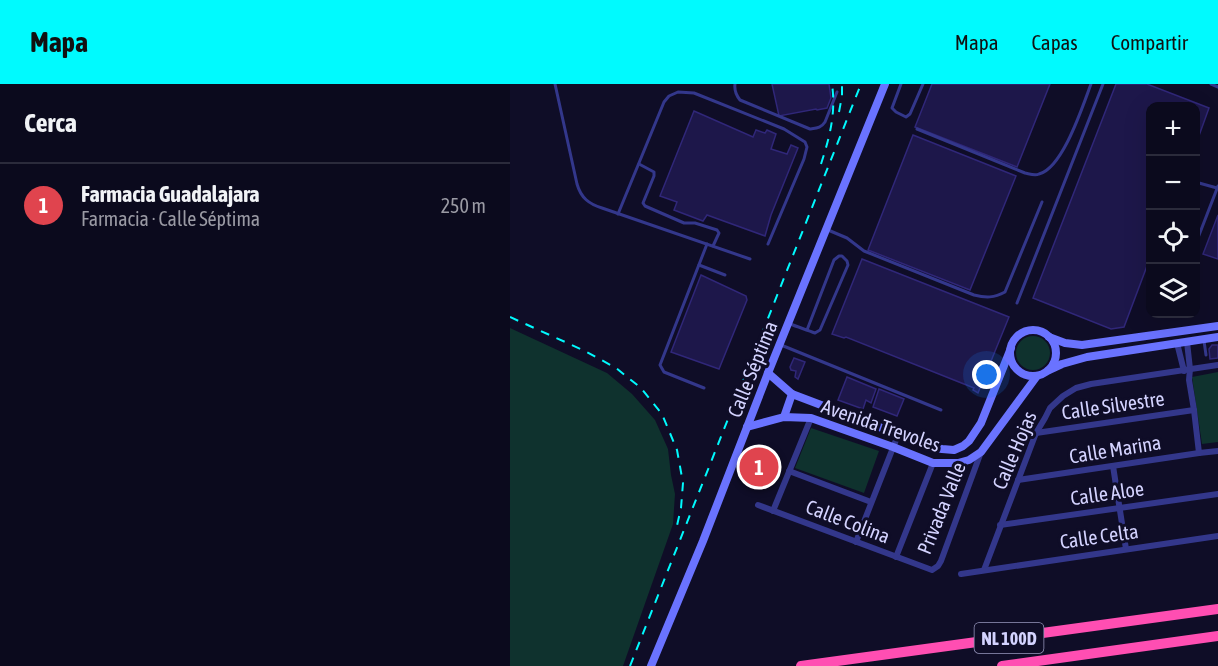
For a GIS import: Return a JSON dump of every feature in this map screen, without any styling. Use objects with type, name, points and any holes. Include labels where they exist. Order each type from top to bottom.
[{"type":"highway","name":"NL 100D","points":[[801,666],[1218,609]]},
{"type":"highway","name":"NL 100D","points":[[1002,666],[1218,636]]},
{"type":"street","name":"Calle Séptima","points":[[651,666],[885,84]]},
{"type":"street","points":[[1037,376],[1026,375],[1016,369],[1011,359],[1011,348],[1014,341],[1027,332],[1035,331],[1065,343],[1082,345],[1218,326]]},
{"type":"street","points":[[1049,337],[1056,353],[1049,370]]},
{"type":"street","points":[[981,452],[1037,376],[1049,370],[1087,357],[1218,338]]},
{"type":"street","points":[[1187,369],[1188,342]]},
{"type":"street","points":[[1177,343],[1187,369],[1199,453]]},
{"type":"street","name":"Avenida Trevoles","points":[[768,373],[792,394],[898,435],[942,449],[954,450],[969,441],[981,423],[1011,348]]},
{"type":"street","name":"Calle Hojas","points":[[984,570],[1036,433],[1050,408],[1063,396],[1076,388],[1106,381],[1218,365]]},
{"type":"street","points":[[784,417],[792,394]]},
{"type":"street","name":"Calle Silvestre","points":[[1036,433],[1194,410]]},
{"type":"street","name":"Avenida Trevoles","points":[[747,427],[784,417],[811,418],[933,463],[958,463],[969,460],[981,452]]},
{"type":"street","points":[[773,511],[811,418]]},
{"type":"street","points":[[856,542],[898,435]]},
{"type":"street","name":"Calle Marina","points":[[1018,480],[1218,451]]},
{"type":"street","name":"Privada Valle","points":[[926,569],[935,569],[941,561],[981,452]]},
{"type":"street","points":[[896,557],[933,463]]},
{"type":"street","points":[[1113,466],[1126,549]]},
{"type":"street","points":[[789,471],[871,502]]},
{"type":"street","name":"Calle Aloe","points":[[1000,525],[1218,494]]},
{"type":"street","name":"Calle Colina","points":[[758,505],[926,569]]},
{"type":"street","name":"Calle Celta","points":[[961,574],[1218,536]]},
{"type":"lane","points":[[555,84],[579,190],[587,201],[594,206],[750,259]]},
{"type":"lane","points":[[735,84],[734,89],[740,100],[810,129],[822,126],[825,122],[837,92]]},
{"type":"lane","points":[[901,84],[892,108],[906,117],[910,114],[922,84]]},
{"type":"lane","points":[[916,129],[1025,173],[1040,174],[1048,170],[1055,162],[1068,142],[1091,84]]},
{"type":"lane","points":[[1017,303],[1103,84]]},
{"type":"lane","points":[[1212,84],[1218,87]]},
{"type":"lane","points":[[618,214],[664,102],[669,96],[678,92],[694,93],[784,129],[805,142],[807,147],[804,159],[768,244]]},
{"type":"lane","points":[[639,164],[654,172],[643,203],[645,206],[684,223],[695,223],[717,230],[719,233],[713,246]]},
{"type":"lane","points":[[1200,183],[1217,187],[1200,232]]},
{"type":"lane","points":[[826,229],[847,238],[864,251],[974,295],[995,297],[1005,292],[1042,202]]},
{"type":"lane","points":[[704,388],[664,372],[660,365],[707,244]]},
{"type":"lane","points":[[788,324],[815,333],[820,330],[848,265],[843,256],[834,260],[807,330]]},
{"type":"lane","points":[[699,265],[725,275]]},
{"type":"lane","points":[[1204,339],[1206,355]]},
{"type":"lane","points":[[779,345],[941,410]]},
{"type":"green space","points":[[510,328],[607,373],[632,394],[655,420],[668,449],[675,494],[673,524],[623,666],[510,666]]},
{"type":"green space","points":[[1033,336],[1045,341],[1050,353],[1045,365],[1033,370],[1021,365],[1016,353],[1021,341]]},
{"type":"green space","points":[[1218,372],[1218,442],[1202,444],[1192,377]]},
{"type":"green space","points":[[811,428],[879,451],[864,493],[795,468]]},
{"type":"building","points":[[772,84],[829,84],[831,98],[827,108],[779,116]]},
{"type":"building","points":[[932,84],[1050,84],[1017,167],[915,127]]},
{"type":"building","points":[[1116,84],[1147,84],[1194,102],[1146,102],[1146,269],[1124,327],[1111,329],[1033,298]]},
{"type":"building","points":[[1200,105],[1209,108],[1200,133]]},
{"type":"building","points":[[694,111],[753,137],[756,130],[765,133],[767,130],[776,134],[771,149],[787,154],[791,145],[798,148],[765,236],[707,215],[703,221],[674,210],[677,202],[660,196]]},
{"type":"building","points":[[913,135],[1016,176],[970,290],[868,250]]},
{"type":"building","points":[[1218,215],[1218,259],[1203,254]]},
{"type":"building","points":[[862,259],[1009,317],[978,393],[973,390],[974,388],[846,337],[832,334]]},
{"type":"building","points":[[701,275],[746,296],[747,300],[719,369],[671,352]]},
{"type":"building","points":[[1212,345],[1218,345],[1218,358],[1210,359],[1209,349]]},
{"type":"building","points":[[794,358],[805,362],[798,379],[795,377],[796,371],[791,370],[790,367]]},
{"type":"building","points":[[847,377],[876,389],[871,403],[866,400],[863,409],[838,400]]},
{"type":"building","points":[[879,389],[904,399],[897,416],[873,407]]},
{"type":"building","points":[[762,449],[773,454],[760,484],[746,480],[754,455]]},
{"type":"railway","points":[[821,164],[831,124],[832,84]]},
{"type":"railway","points":[[839,112],[842,84]]},
{"type":"railway","points":[[630,666],[861,84]]},
{"type":"railway","points":[[510,317],[585,351],[616,368],[641,388],[662,414],[677,450],[683,483],[676,530]]},
{"type":"place","name":"Farmacia Guadalajara","points":[[759,467]]}]
